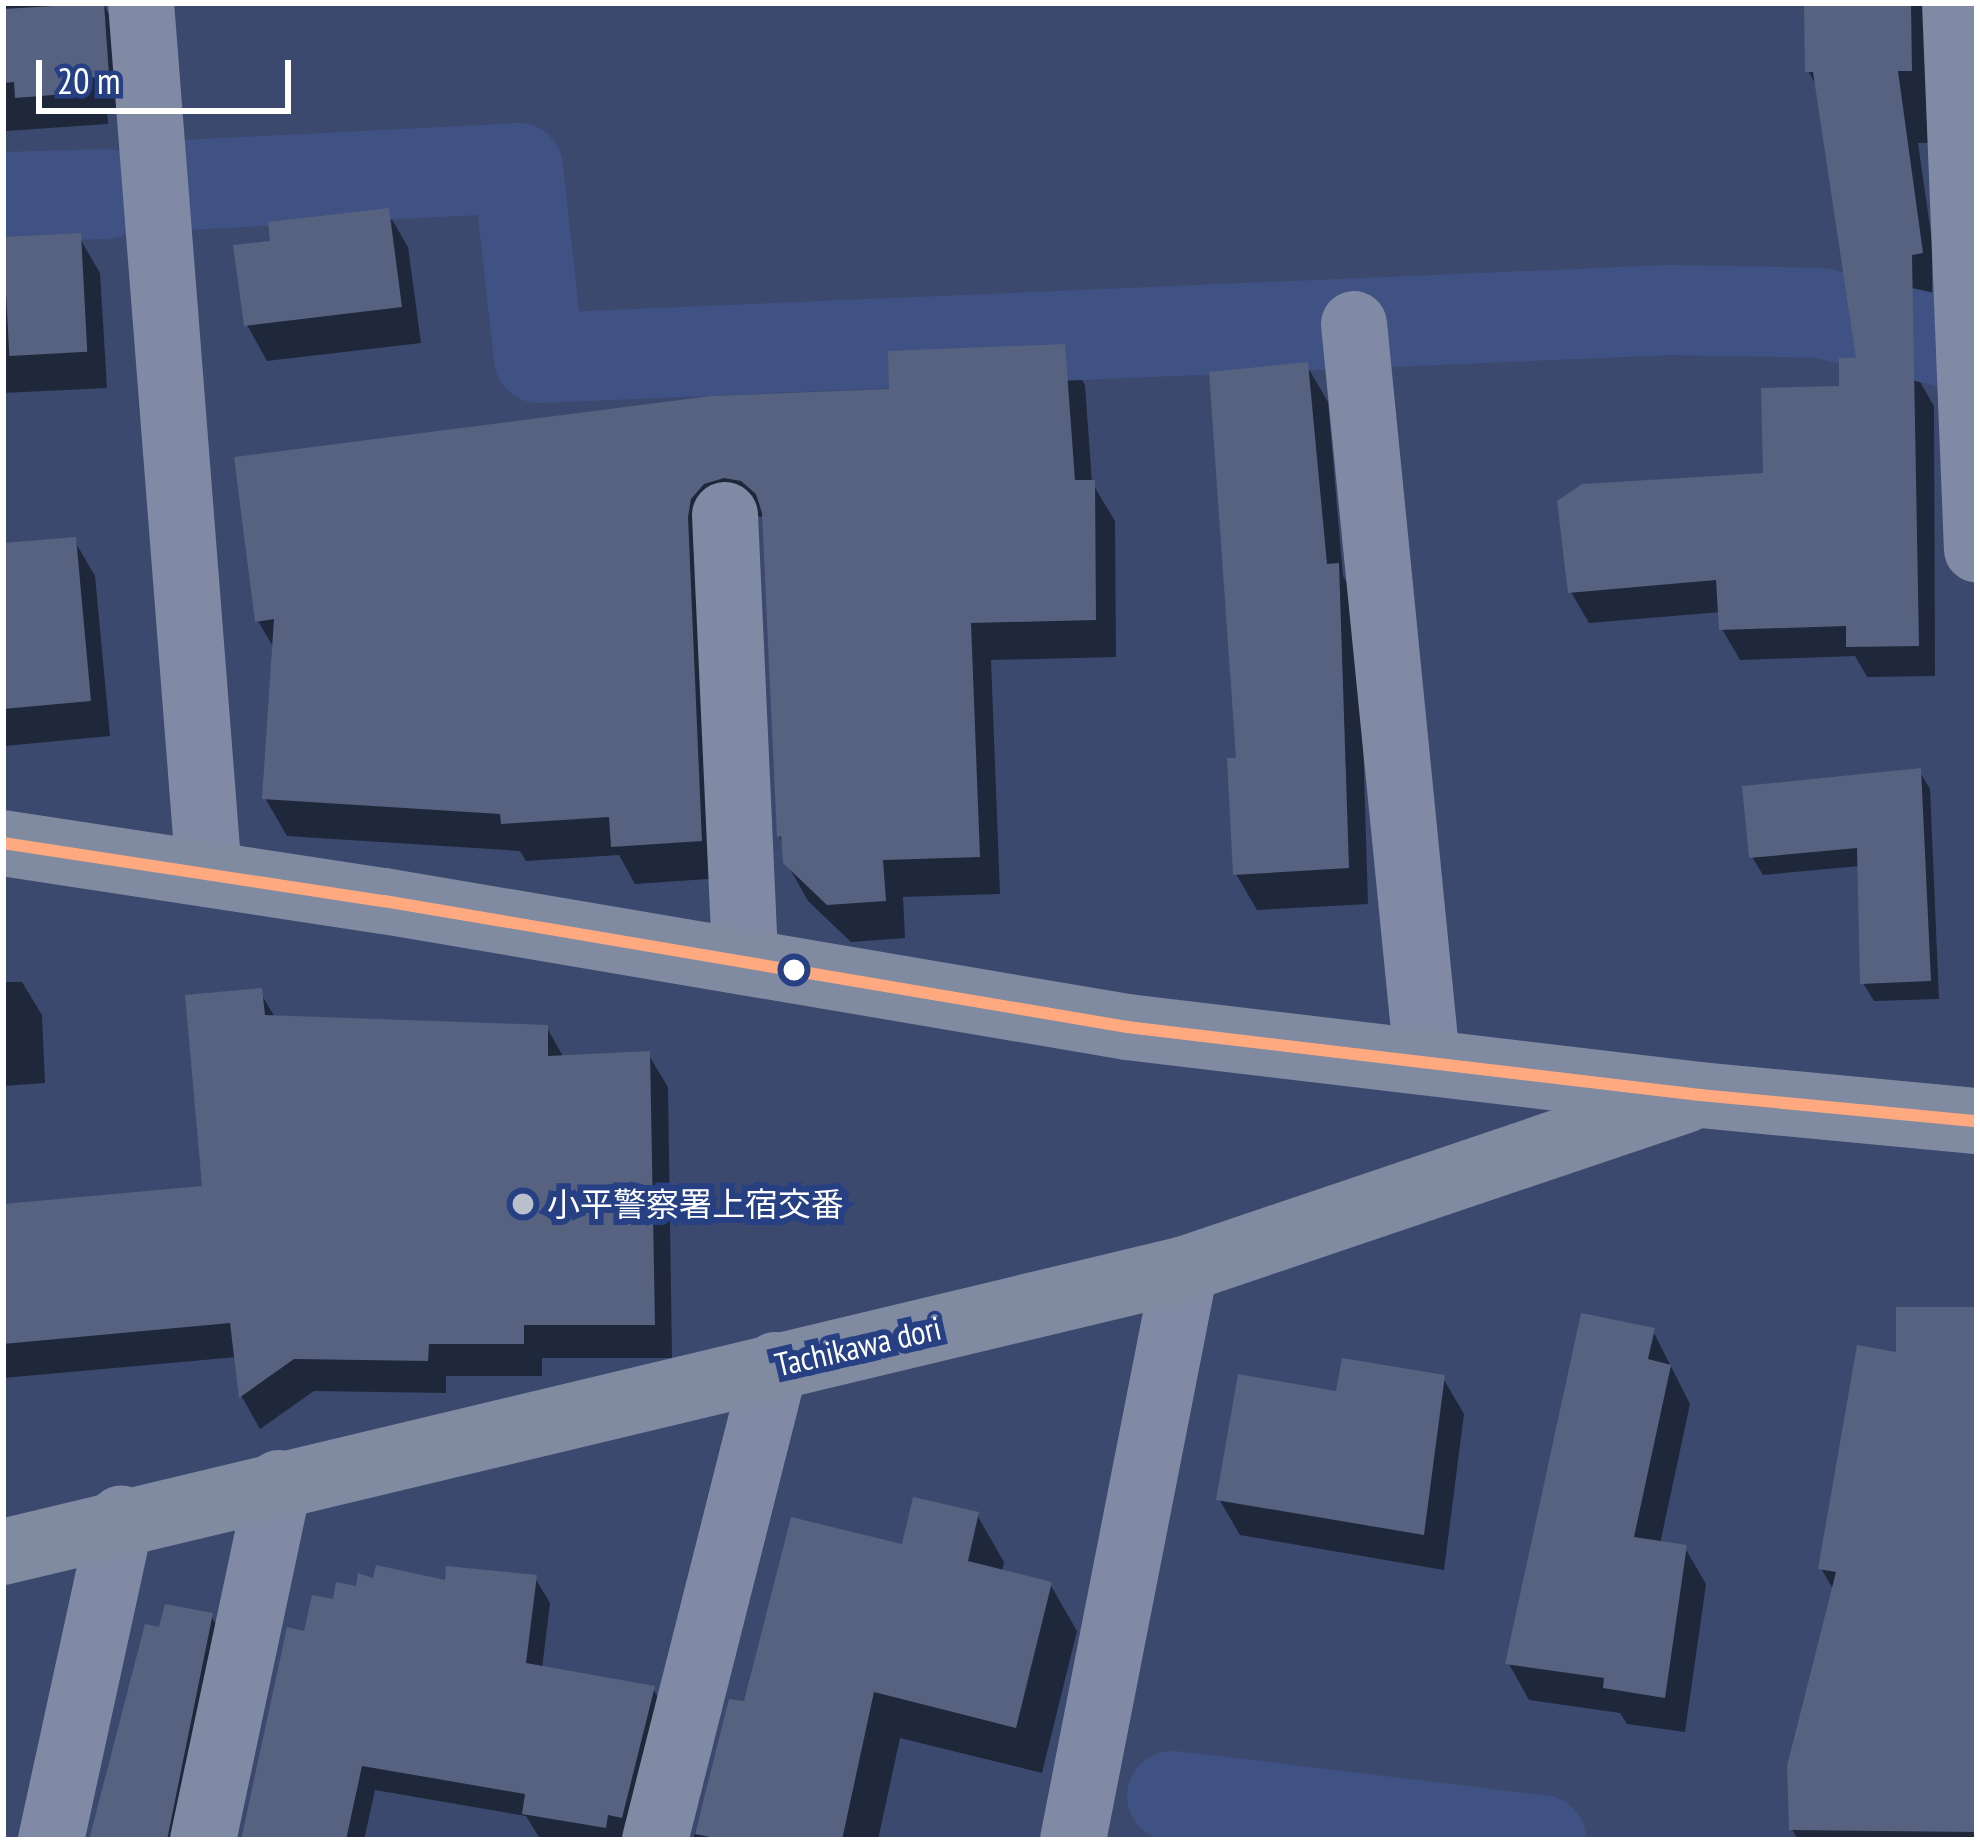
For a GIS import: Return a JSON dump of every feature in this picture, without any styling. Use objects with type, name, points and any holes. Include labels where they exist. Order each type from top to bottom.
[{"type":"main road","points":[[3,843],[1127,1027],[1700,1095],[1977,1121]]},
{"type":"main road","name":"Tachikawa dori","points":[[3,1552],[121,1520],[1185,1269],[1700,1095]]},
{"type":"street","points":[[141,3],[209,874]]},
{"type":"street","points":[[1955,3],[1977,550]]},
{"type":"street","points":[[1354,324],[1427,1060]]},
{"type":"street","points":[[725,515],[745,962]]},
{"type":"street","points":[[1073,1840],[1185,1269]]},
{"type":"street","points":[[655,1840],[775,1365]]},
{"type":"street","points":[[203,1840],[279,1483]]},
{"type":"street","points":[[51,1840],[121,1520]]},
{"type":"building","points":[[104,3],[109,75],[90,78],[91,92],[15,98],[14,82],[3,83],[3,9]]},
{"type":"building","points":[[1804,3],[1911,3],[1912,71],[1898,71],[1923,253],[1912,255],[1919,646],[1846,647],[1846,626],[1719,630],[1716,580],[1568,593],[1557,501],[1582,484],[1763,473],[1761,388],[1839,386],[1839,358],[1856,358],[1813,72],[1805,72]]},
{"type":"building","points":[[389,208],[402,307],[244,326],[233,245],[270,241],[268,222]]},
{"type":"building","points":[[81,233],[87,352],[9,356],[3,237]]},
{"type":"building","points":[[1065,344],[1075,480],[1095,480],[1096,620],[971,623],[980,857],[883,860],[886,901],[827,905],[783,863],[781,836],[777,837],[762,513],[756,494],[741,481],[724,478],[704,484],[691,499],[688,517],[702,841],[611,847],[609,817],[501,824],[500,814],[262,799],[274,619],[255,622],[234,457],[711,396],[889,389],[888,351]]},
{"type":"building","points":[[1308,362],[1327,564],[1339,563],[1349,868],[1233,875],[1227,758],[1236,758],[1209,372]]},
{"type":"building","points":[[76,537],[91,701],[3,709],[3,543]]},
{"type":"building","points":[[1921,768],[1931,981],[1860,984],[1857,848],[1749,858],[1742,786]]},
{"type":"building","points":[[262,988],[265,1015],[548,1025],[548,1056],[650,1051],[655,1325],[524,1325],[524,1344],[429,1344],[428,1361],[294,1359],[239,1398],[230,1323],[3,1344],[3,1204],[202,1186],[185,995]]},
{"type":"building","points":[[1896,1307],[1977,1307],[1975,1832],[1789,1830],[1787,1766],[1836,1572],[1818,1569],[1857,1345],[1896,1352]]},
{"type":"building","points":[[1581,1313],[1655,1328],[1648,1359],[1671,1365],[1634,1537],[1687,1545],[1665,1698],[1603,1688],[1604,1678],[1505,1664]]},
{"type":"building","points":[[1342,1358],[1445,1375],[1424,1535],[1216,1500],[1238,1374],[1336,1391]]},
{"type":"building","points":[[913,1497],[979,1512],[968,1561],[1052,1582],[1016,1728],[874,1692],[842,1840],[725,1840],[695,1834],[729,1699],[744,1701],[791,1517],[902,1544]]},
{"type":"building","points":[[376,1565],[445,1580],[446,1566],[537,1575],[526,1663],[655,1686],[622,1818],[608,1815],[606,1828],[522,1814],[525,1794],[362,1766],[346,1840],[241,1840],[287,1627],[304,1631],[312,1595],[333,1599],[336,1582],[356,1586],[358,1573],[373,1578]]},
{"type":"building","points":[[165,1604],[213,1613],[167,1840],[89,1840],[145,1624],[159,1627]]},
{"type":"waterway","points":[[184,185],[518,168],[539,358],[1670,310],[1820,313],[1977,349]]},
{"type":"waterway","points":[[3,197],[106,194]]},
{"type":"waterway","points":[[1172,1796],[1541,1840]]},
{"type":"transit line","points":[[3,843],[384,901],[1127,1027],[1700,1095],[1977,1121]]},
{"type":"place","name":"小平警察署上宿交番","points":[[523,1204]]}]
